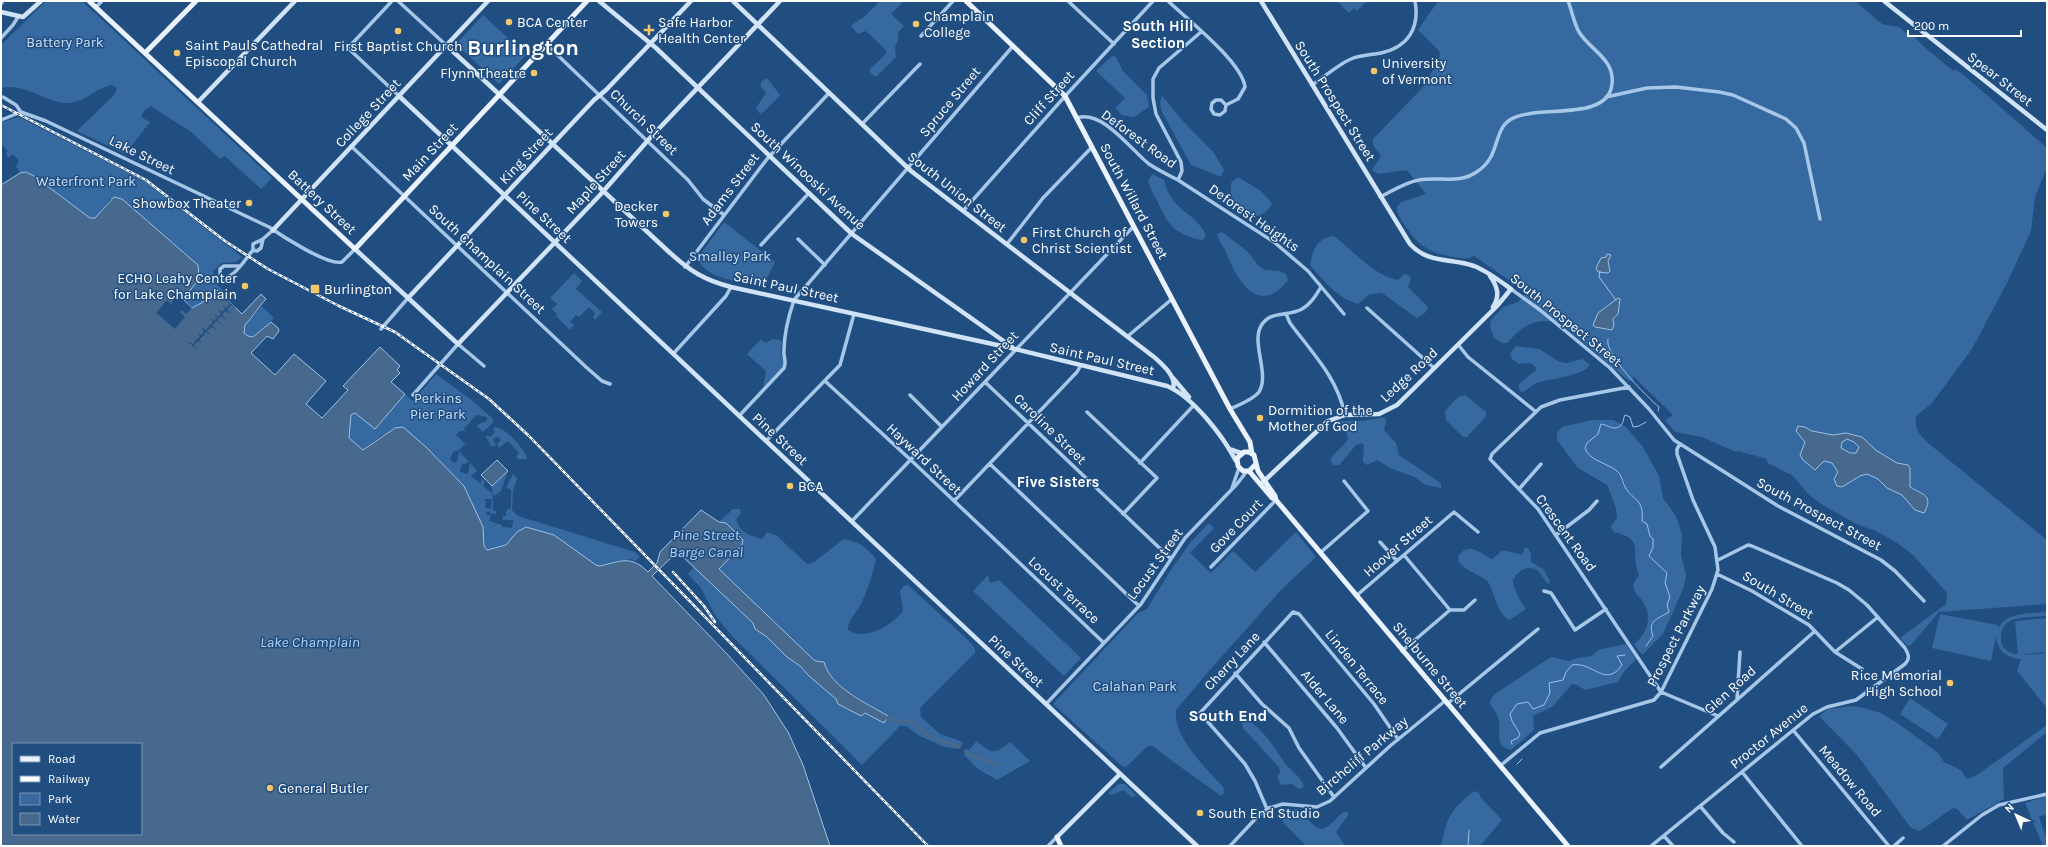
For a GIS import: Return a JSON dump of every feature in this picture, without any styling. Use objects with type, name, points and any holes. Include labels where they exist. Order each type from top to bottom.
[{"type":"main road","name":"Battery Street","points":[[89,1],[355,249]]},
{"type":"main road","points":[[145,53],[196,1]]},
{"type":"main road","name":"Main Street","points":[[355,249],[587,1]]},
{"type":"main road","name":"South Willard Street","points":[[966,1],[1065,96],[1230,409],[1251,445],[1252,454]]},
{"type":"main road","points":[[1239,468],[1236,461],[1242,453],[1247,439]]},
{"type":"main road","points":[[1242,453],[1252,454]]},
{"type":"main road","name":"Shelburne Street","points":[[1252,454],[1256,460],[1256,464],[1263,482],[1276,500],[1568,846]]},
{"type":"main road","points":[[1248,471],[1256,464]]},
{"type":"main road","name":"Shelburne Street","points":[[1239,468],[1248,471],[1263,482]]},
{"type":"main road","points":[[1057,837],[1062,846]]},
{"type":"street","points":[[1,12],[18,17],[28,14],[41,1]]},
{"type":"street","points":[[96,7],[102,1]]},
{"type":"street","points":[[198,102],[295,1]]},
{"type":"street","name":"Pine Street","points":[[392,1],[348,48],[1197,846]]},
{"type":"street","name":"Saint Paul Street","points":[[398,1],[685,267],[708,280],[731,287],[1081,364],[1173,388]]},
{"type":"street","name":"College Street","points":[[253,250],[252,244],[264,239],[273,230],[488,1]]},
{"type":"street","name":"South Winooski Avenue","points":[[599,1],[651,42],[852,234],[1016,349]]},
{"type":"street","name":"King Street","points":[[381,329],[408,298],[552,144],[691,1]]},
{"type":"street","name":"South Union Street","points":[[733,1],[908,169],[1154,357],[1172,376],[1193,403]]},
{"type":"street","name":"Maple Street","points":[[413,395],[458,344],[604,191],[648,141],[780,1]]},
{"type":"street","points":[[921,36],[953,1]]},
{"type":"street","points":[[1068,1],[1114,44]]},
{"type":"street","name":"Cliff Street","points":[[963,211],[1065,96],[1153,1]]},
{"type":"street","points":[[1168,1],[1228,57],[1244,81],[1245,87],[1242,95],[1236,101],[1226,105]]},
{"type":"street","name":"South Prospect Street","points":[[1261,1],[1380,197],[1416,251],[1435,260],[1474,266],[1489,274],[1590,350],[1629,387],[1671,437],[1680,444],[1778,506],[1885,562],[1924,601]]},
{"type":"street","points":[[1312,85],[1350,59],[1388,51],[1404,42],[1413,32],[1416,25],[1415,1]]},
{"type":"street","points":[[1380,197],[1416,180],[1456,180],[1474,174],[1489,161],[1495,150],[1503,127],[1512,119],[1537,112],[1584,109],[1598,104],[1606,97],[1612,86],[1610,68],[1603,58],[1580,34],[1568,1]]},
{"type":"street","name":"Spear Street","points":[[1884,1],[2047,130]]},
{"type":"street","points":[[1,38],[13,26],[18,17]]},
{"type":"street","name":"Deforest Road","points":[[1077,118],[1090,117],[1103,123],[1149,163],[1178,180],[1182,171],[1181,162],[1159,122],[1154,106],[1152,83],[1159,68],[1202,32]]},
{"type":"street","name":"Church Street","points":[[546,44],[600,94],[688,180],[703,199],[724,214]]},
{"type":"street","name":"Spruce Street","points":[[794,300],[1013,46]]},
{"type":"street","points":[[862,124],[920,64]]},
{"type":"street","points":[[1606,97],[1646,88],[1676,87],[1719,92],[1733,95],[1786,119],[1796,128],[1804,143],[1820,219]]},
{"type":"street","name":"Adams Street","points":[[685,267],[724,214],[770,156],[829,93]]},
{"type":"street","name":"Lake Street","points":[[3,97],[22,112],[41,119],[273,230]]},
{"type":"street","points":[[1216,100],[1221,100],[1226,105],[1225,111],[1220,115],[1214,114],[1211,110],[1212,103],[1216,100]]},
{"type":"street","points":[[1,120],[22,112]]},
{"type":"street","name":"South Champlain Street","points":[[351,146],[602,381],[610,384]]},
{"type":"street","points":[[1006,244],[1043,198],[1092,147]]},
{"type":"street","name":"Deforest Heights","points":[[1178,180],[1270,239],[1308,271],[1344,314]]},
{"type":"street","points":[[761,245],[809,193]]},
{"type":"street","name":"Howard Street","points":[[852,522],[1134,226]]},
{"type":"street","name":"Main Street","points":[[273,230],[335,263],[345,260],[355,249]]},
{"type":"street","name":"College Street","points":[[239,266],[224,266],[220,269],[220,275],[223,277],[228,277],[239,266],[253,250],[257,251],[260,249],[264,239]]},
{"type":"street","points":[[798,239],[825,265]]},
{"type":"street","name":"Battery Street","points":[[355,249],[484,366]]},
{"type":"street","name":"Ledge Road","points":[[1489,274],[1498,291],[1497,298],[1491,311]]},
{"type":"street","points":[[1230,409],[1258,392],[1262,373],[1258,336],[1260,328],[1265,321],[1272,316],[1298,311],[1309,304],[1321,286]]},
{"type":"street","points":[[673,354],[726,296],[731,287]]},
{"type":"street","name":"Ledge Road","points":[[1263,482],[1324,424],[1345,415],[1375,415],[1390,410],[1403,400],[1458,346],[1511,290]]},
{"type":"street","points":[[1128,336],[1172,299]]},
{"type":"street","points":[[739,416],[784,368],[786,361],[784,343],[794,300]]},
{"type":"street","points":[[1366,308],[1434,368]]},
{"type":"street","points":[[766,441],[842,362],[854,314]]},
{"type":"street","points":[[1286,314],[1290,323],[1336,386],[1342,399],[1345,415]]},
{"type":"street","points":[[1458,346],[1535,411]]},
{"type":"street","points":[[954,501],[1077,372],[1081,364]]},
{"type":"street","points":[[1172,376],[1174,383],[1173,388],[1193,403],[1229,449],[1236,461]]},
{"type":"street","name":"Hayward Street","points":[[825,381],[1009,553]]},
{"type":"street","name":"Caroline Street","points":[[984,382],[1170,558]]},
{"type":"street","name":"Crescent Road","points":[[1629,387],[1560,400],[1547,404],[1535,411],[1490,457],[1492,462],[1536,506],[1661,692]]},
{"type":"street","points":[[910,395],[942,427]]},
{"type":"street","points":[[1140,463],[1193,403]]},
{"type":"street","points":[[1087,412],[1157,478],[1123,514]]},
{"type":"street","name":"Prospect Parkway","points":[[1500,766],[1540,733],[1654,700],[1661,692],[1712,589],[1717,574],[1718,560],[1713,544],[1690,492],[1677,454],[1677,449],[1680,444]]},
{"type":"street","points":[[1229,449],[1242,453]]},
{"type":"street","points":[[990,464],[1139,606]]},
{"type":"street","points":[[1519,489],[1541,464]]},
{"type":"street","name":"Locust Street","points":[[1232,489],[1239,468]]},
{"type":"street","name":"Ledge Road","points":[[1260,474],[1267,474],[1274,470]]},
{"type":"street","name":"Locust Street","points":[[1046,704],[1139,606],[1170,558],[1185,538],[1248,471]]},
{"type":"street","points":[[1320,553],[1368,511],[1344,481]]},
{"type":"street","name":"Gove Court","points":[[1211,567],[1276,500]]},
{"type":"street","points":[[1556,535],[1589,510],[1597,501]]},
{"type":"street","name":"Hoover Street","points":[[1356,596],[1454,512],[1478,532]]},
{"type":"street","points":[[1380,542],[1397,561]]},
{"type":"street","points":[[1718,560],[1745,547],[1752,546],[1837,583],[1867,605],[1878,617],[1835,652]]},
{"type":"street","name":"Locust Terrace","points":[[1009,553],[1104,643]]},
{"type":"street","points":[[1404,555],[1450,610]]},
{"type":"street","name":"South Street","points":[[1717,574],[1752,591],[1809,625],[1835,652],[1862,668]]},
{"type":"street","points":[[1544,591],[1551,593],[1575,630],[1606,609]]},
{"type":"street","points":[[1402,651],[1450,610],[1464,610],[1475,600]]},
{"type":"street","name":"Cherry Lane","points":[[1267,809],[1255,781],[1245,764],[1201,714],[1202,710],[1235,673],[1290,614],[1296,612]]},
{"type":"street","name":"Linden Terrace","points":[[1296,612],[1374,704],[1398,739]]},
{"type":"street","name":"Proctor Avenue","points":[[1651,846],[1793,730],[1821,709],[1852,701],[1864,695],[1905,664],[1909,658],[1909,654],[1878,617]]},
{"type":"street","name":"Birchcliff Parkway","points":[[1267,809],[1283,804],[1316,807],[1334,797],[1398,739],[1446,703],[1538,629]]},
{"type":"street","name":"Glen Road","points":[[1661,767],[1815,630]]},
{"type":"street","name":"Alder Lane","points":[[1264,642],[1337,728],[1366,768]]},
{"type":"street","points":[[1737,699],[1740,652]]},
{"type":"street","points":[[1235,673],[1262,704],[1289,728],[1299,748],[1334,797]]},
{"type":"street","points":[[1661,692],[1718,716]]},
{"type":"street","name":"Meadow Road","points":[[1793,730],[1889,846]]},
{"type":"street","points":[[1742,772],[1802,846]]},
{"type":"street","points":[[1048,846],[1120,774]]},
{"type":"street","points":[[1943,846],[1982,815],[1999,805],[2047,794]]},
{"type":"street","points":[[1700,806],[1734,842]]},
{"type":"street","points":[[1230,846],[1267,809]]},
{"type":"street","points":[[1664,836],[1673,846]]},
{"type":"street","points":[[1897,845],[1903,838]]},
{"type":"green space","name":"Battery Park","points":[[46,1],[82,1],[272,178],[261,189],[225,156],[220,159],[191,132],[151,106],[144,111],[141,117],[150,122],[125,154],[77,131],[115,94],[117,88],[112,85],[100,89],[79,101],[67,103],[51,100],[27,90],[10,87],[1,88],[1,45]]},
{"type":"green space","points":[[880,1],[904,1],[891,14],[904,26],[898,33],[898,40],[895,47],[896,57],[877,76],[874,76],[870,72],[870,69],[886,54],[886,50],[866,31],[858,34],[851,26],[862,19]]},
{"type":"green space","points":[[1337,1],[1367,1],[1357,11],[1354,8],[1349,13]]},
{"type":"green space","points":[[1438,1],[1855,1],[1882,24],[1899,27],[1911,37],[1914,36],[1923,46],[1952,70],[1957,70],[1965,76],[2047,148],[2047,167],[2035,197],[2031,231],[2008,281],[1972,349],[1932,403],[1916,416],[1916,426],[1922,437],[2047,540],[2047,604],[1939,612],[1909,647],[1900,638],[1946,604],[1947,593],[1913,555],[1896,542],[1874,530],[1858,525],[1824,506],[1809,495],[1793,476],[1768,463],[1766,460],[1767,459],[1738,451],[1736,452],[1702,437],[1675,432],[1665,420],[1673,415],[1633,376],[1633,381],[1629,381],[1559,322],[1542,321],[1530,324],[1519,331],[1507,343],[1502,343],[1494,338],[1490,327],[1491,320],[1503,307],[1518,302],[1526,292],[1474,256],[1469,258],[1453,257],[1437,253],[1424,247],[1409,232],[1397,212],[1397,207],[1401,202],[1426,194],[1407,170],[1378,174],[1372,170],[1381,156],[1373,145],[1373,139],[1425,85],[1440,56],[1439,51],[1418,30]]},
{"type":"green space","points":[[483,15],[526,55],[499,84],[456,44]]},
{"type":"green space","points":[[1112,56],[1116,57],[1123,71],[1147,95],[1149,107],[1134,117],[1122,115],[1115,108],[1125,98],[1096,71]]},
{"type":"green space","points":[[767,78],[780,95],[766,110],[760,114],[756,108],[766,93],[761,87],[761,82]]},
{"type":"green space","points":[[1162,96],[1184,122],[1214,153],[1224,170],[1221,177],[1191,165],[1162,112],[1160,103]]},
{"type":"green space","name":"Waterfront Park","points":[[19,117],[145,181],[242,257],[236,262],[222,263],[213,271],[218,278],[215,283],[224,291],[222,293],[217,290],[203,302],[192,308],[183,299],[199,279],[178,247],[162,237],[163,235],[122,199],[110,199],[95,218],[90,218],[34,176],[26,172],[20,173],[16,166],[19,161],[13,154],[8,158],[6,153],[7,150],[1,144],[1,122]]},
{"type":"green space","points":[[1152,174],[1164,180],[1172,199],[1202,228],[1206,236],[1202,240],[1179,232],[1169,223],[1149,184],[1148,181]]},
{"type":"green space","points":[[1238,177],[1261,191],[1272,203],[1268,210],[1263,214],[1251,216],[1245,214],[1235,205],[1231,196],[1231,183]]},
{"type":"green space","name":"Smalley Park","points":[[724,222],[775,262],[763,286],[717,276],[709,272],[697,259]]},
{"type":"green space","points":[[1222,232],[1247,251],[1258,265],[1265,270],[1280,271],[1286,274],[1288,280],[1277,291],[1267,296],[1258,295],[1249,290],[1235,272],[1218,238],[1217,234]]},
{"type":"green space","points":[[1334,236],[1364,262],[1389,278],[1398,280],[1404,274],[1408,275],[1411,279],[1408,287],[1428,307],[1426,312],[1417,318],[1382,293],[1370,294],[1358,304],[1337,293],[1310,265],[1314,249],[1317,245],[1324,239]]},
{"type":"green space","points":[[574,273],[582,281],[576,289],[602,312],[595,320],[593,318],[595,313],[589,307],[579,317],[576,315],[570,322],[574,325],[570,330],[556,316],[557,314],[552,309],[557,304],[550,298]]},
{"type":"green space","points":[[261,305],[274,318],[256,335],[248,336],[244,333],[244,327],[258,311]]},
{"type":"green space","points":[[761,339],[765,343],[773,339],[780,340],[782,343],[781,352],[784,365],[763,388],[766,371],[747,354]]},
{"type":"green space","points":[[1516,346],[1539,349],[1558,361],[1566,363],[1583,359],[1590,365],[1574,374],[1538,383],[1521,392],[1519,384],[1536,370],[1536,367],[1530,363],[1519,364],[1512,359],[1510,354]]},
{"type":"green space","name":"Perkins Pier Park","points":[[436,374],[473,401],[493,419],[493,423],[483,432],[475,424],[477,425],[487,421],[487,417],[476,415],[464,429],[466,431],[460,431],[456,435],[465,444],[467,443],[459,450],[453,452],[450,459],[453,463],[457,462],[459,451],[469,462],[461,465],[460,472],[468,474],[470,463],[477,471],[471,476],[481,484],[481,478],[485,482],[483,486],[492,493],[492,491],[493,499],[484,499],[486,502],[485,508],[491,509],[493,500],[493,511],[496,511],[496,514],[494,515],[495,513],[492,514],[489,511],[486,513],[486,515],[491,515],[489,521],[502,525],[502,527],[512,528],[513,520],[503,520],[503,516],[506,516],[506,511],[511,508],[511,489],[506,488],[513,474],[517,479],[513,491],[512,510],[518,516],[635,552],[640,557],[635,561],[630,559],[600,566],[586,559],[554,535],[517,532],[506,545],[487,550],[485,549],[482,530],[438,458],[403,427],[381,436],[363,450],[349,438],[351,415],[355,413],[375,429],[405,394],[413,401]]},
{"type":"green space","points":[[1465,395],[1486,412],[1486,416],[1467,437],[1463,437],[1446,420],[1445,411],[1458,397]]},
{"type":"green space","points":[[1385,417],[1386,422],[1384,430],[1396,443],[1399,455],[1438,481],[1441,484],[1441,488],[1426,485],[1414,477],[1390,468],[1377,460],[1367,465],[1363,462],[1364,445],[1361,443],[1356,445],[1339,465],[1334,465],[1330,460],[1348,439],[1347,433],[1337,421],[1363,421]]},
{"type":"green space","points":[[1592,420],[1613,420],[1625,426],[1643,447],[1659,476],[1663,498],[1676,516],[1682,535],[1681,555],[1686,575],[1684,587],[1663,634],[1642,655],[1634,644],[1639,640],[1645,630],[1648,613],[1634,587],[1639,575],[1636,567],[1634,543],[1624,535],[1614,532],[1611,527],[1617,517],[1616,508],[1607,485],[1578,468],[1557,440],[1557,433],[1562,427]]},
{"type":"green space","points":[[495,427],[504,430],[519,445],[527,459],[518,459],[516,456],[519,453],[508,441],[499,448],[497,444],[501,440],[498,437],[494,438],[493,440],[496,446],[491,446],[486,437],[487,435],[490,437],[495,432],[493,429]]},
{"type":"green space","points":[[508,471],[501,491],[494,496],[491,487]]},
{"type":"green space","points":[[733,509],[740,509],[741,513],[736,519],[740,527],[746,533],[762,539],[767,532],[776,535],[807,564],[814,562],[844,539],[855,542],[869,551],[876,559],[862,602],[851,619],[848,630],[858,634],[867,634],[890,624],[903,611],[900,591],[904,586],[908,585],[967,639],[975,648],[975,653],[920,708],[921,717],[940,734],[963,742],[959,749],[944,747],[918,735],[906,726],[900,726],[862,765],[733,637],[716,617],[701,588],[688,574],[694,567],[753,623],[755,629],[767,637],[787,657],[800,666],[809,676],[836,699],[838,704],[865,713],[887,716],[842,688],[824,669],[825,666],[820,661],[815,661],[719,569],[719,522]]},
{"type":"green space","name":"Calahan Park","points":[[1209,523],[1214,528],[1190,553],[1211,573],[1233,551],[1255,572],[1296,532],[1316,557],[1281,590],[1176,710],[1176,720],[1185,741],[1192,752],[1223,787],[1224,793],[1221,796],[1153,746],[1148,746],[1126,767],[1122,766],[1053,704],[1138,613],[1147,609],[1170,571],[1190,543]]},
{"type":"green space","points":[[1525,548],[1528,548],[1531,554],[1531,562],[1543,569],[1550,581],[1549,584],[1547,583],[1538,571],[1532,568],[1522,570],[1516,575],[1513,583],[1520,600],[1526,609],[1509,620],[1504,616],[1498,607],[1488,582],[1462,566],[1459,561],[1459,557],[1462,552],[1469,549],[1473,549],[1492,559],[1502,551],[1522,555]]},
{"type":"green space","points":[[988,575],[990,583],[999,580],[1081,658],[1064,676],[973,591]]},
{"type":"green space","points":[[2047,612],[2047,616],[2023,617],[2010,621],[2003,628],[2001,637],[2002,645],[2011,653],[2026,655],[2047,653],[2047,708],[2017,671],[2021,659],[2011,657],[2004,653],[1998,646],[1996,636],[1991,661],[1932,648],[1940,614],[1998,625],[1998,629],[2002,623],[2013,616],[2019,614]]},
{"type":"green space","points":[[2047,618],[2047,652],[2018,655],[2015,621]]},
{"type":"green space","points":[[1626,644],[1636,659],[1623,673],[1618,682],[1585,690],[1572,684],[1552,707],[1533,716],[1534,730],[1511,750],[1502,745],[1499,738],[1499,726],[1496,712],[1490,704],[1491,699],[1495,694],[1551,657],[1570,661],[1577,658],[1592,656],[1598,650]]},
{"type":"green space","points":[[1910,698],[1948,724],[1938,739],[1900,714]]},
{"type":"green space","points":[[1855,706],[1881,713],[1896,722],[1937,752],[1944,762],[1961,770],[1967,779],[1977,775],[2047,725],[2047,732],[2003,768],[2004,799],[1967,820],[1957,809],[1953,808],[1920,831],[1911,828],[1857,755],[1819,716],[1828,709]]},
{"type":"green space","points":[[1245,720],[1251,722],[1262,732],[1285,763],[1301,780],[1304,787],[1299,789],[1292,784],[1281,785],[1277,777],[1280,773],[1279,767],[1243,728],[1242,722]]},
{"type":"green space","points":[[977,741],[990,751],[996,751],[1010,742],[1030,761],[997,780],[978,769],[964,755]]},
{"type":"green space","points":[[1119,784],[1125,784],[1136,795],[1132,798],[1124,790],[1112,795],[1108,793]]},
{"type":"green space","points":[[1474,791],[1479,793],[1481,798],[1502,820],[1480,846],[1441,846],[1448,821],[1454,809]]},
{"type":"green space","points":[[2047,796],[2047,814],[2039,817],[2047,840],[2047,846],[2043,846],[2025,803]]},
{"type":"green space","points":[[1298,809],[1311,823],[1320,829],[1324,829],[1329,826],[1343,812],[1347,812],[1349,814],[1336,832],[1345,846],[1306,846],[1283,822],[1282,818],[1289,810]]},
{"type":"water","name":"Lake Champlain","points":[[26,172],[34,176],[90,218],[95,218],[114,197],[122,199],[198,265],[199,279],[183,299],[192,308],[203,302],[217,290],[242,314],[261,294],[266,299],[245,325],[244,333],[253,337],[271,322],[278,328],[279,331],[273,339],[267,336],[251,353],[275,375],[294,354],[326,381],[306,404],[322,418],[348,390],[343,386],[380,347],[400,366],[397,370],[400,373],[391,382],[405,394],[375,429],[355,413],[351,415],[349,438],[363,450],[395,428],[403,427],[426,447],[464,486],[483,527],[484,546],[487,550],[506,545],[517,532],[526,527],[554,535],[596,565],[600,566],[620,561],[631,561],[648,572],[657,563],[660,552],[701,510],[719,522],[726,523],[743,540],[742,545],[719,569],[815,661],[824,662],[828,671],[841,687],[859,700],[888,716],[884,723],[865,713],[861,716],[838,704],[836,699],[809,676],[800,666],[787,657],[767,637],[755,629],[753,623],[681,555],[672,557],[652,576],[764,695],[788,732],[803,765],[830,846],[1,846],[1,185],[20,173]]},
{"type":"water","points":[[1607,254],[1611,255],[1608,261],[1610,271],[1608,273],[1598,272],[1596,268],[1601,258],[1606,257]]},
{"type":"water","points":[[1618,298],[1620,299],[1618,314],[1613,319],[1614,325],[1612,330],[1595,327],[1593,325],[1598,313]]},
{"type":"water","points":[[1798,426],[1805,427],[1812,431],[1833,435],[1846,433],[1862,437],[1877,451],[1897,463],[1908,465],[1910,468],[1910,487],[1926,496],[1928,502],[1924,513],[1915,510],[1902,495],[1887,488],[1878,479],[1867,474],[1860,476],[1842,487],[1837,486],[1834,479],[1838,472],[1832,463],[1824,461],[1815,470],[1803,460],[1800,455],[1805,442],[1796,431]],"holes":[[[1847,439],[1854,442],[1859,447],[1856,453],[1850,453],[1841,448],[1842,442]]]},
{"type":"water","points":[[497,460],[508,471],[492,486],[481,475]]},
{"type":"pier","points":[[219,292],[237,309],[231,305],[227,310],[232,314],[225,311],[222,315],[227,320],[221,316],[217,320],[222,325],[216,321],[212,326],[217,330],[211,327],[207,331],[211,335],[206,332],[199,340],[203,344],[198,341],[194,345],[198,350],[188,342],[194,344],[196,340],[193,337],[197,340],[200,336],[197,332],[201,335],[204,332],[201,327],[206,330],[209,327],[206,323],[209,326],[213,323],[210,318],[214,321],[217,318],[214,314],[218,317],[221,314],[218,309],[222,312],[225,309],[222,305],[226,308],[230,304]]},
{"type":"pier","points":[[176,293],[192,308],[186,314],[182,310],[180,312],[185,317],[175,329],[156,313],[167,300],[171,304],[170,306],[173,301],[171,299]]},
{"type":"waterway","points":[[1600,271],[1599,277],[1616,300]]},
{"type":"waterway","points":[[1608,339],[1608,346],[1612,354],[1636,385],[1659,407],[1658,411]]},
{"type":"waterway","points":[[1646,422],[1639,426],[1633,427],[1630,417],[1625,415],[1622,424],[1619,427],[1611,428],[1601,424],[1598,434],[1587,443],[1585,448],[1590,456],[1613,468],[1619,473],[1628,492],[1640,504],[1642,521],[1647,524],[1650,536],[1653,539],[1653,547],[1649,556],[1667,573],[1665,583],[1670,597],[1667,605],[1669,612],[1658,618],[1653,623],[1651,626],[1653,636],[1646,646]]},
{"type":"waterway","points":[[1512,744],[1511,741],[1518,738],[1520,734],[1512,721],[1510,714],[1517,704],[1528,702],[1533,709],[1544,705],[1550,693],[1549,683],[1563,680],[1566,672],[1572,665],[1579,665],[1610,675],[1616,672],[1622,665],[1617,656],[1625,655]]},
{"type":"waterway","name":"Pine Street Barge Canal","points":[[882,716],[895,721],[912,722],[933,738],[945,743],[959,746]]},
{"type":"waterway","name":"Pine Street Barge Canal","points":[[966,751],[970,755],[997,764]]},
{"type":"waterway","points":[[1517,764],[1522,759]]},
{"type":"waterway","points":[[1468,846],[1469,830]]},
{"type":"railway","points":[[1,105],[146,180],[225,241],[268,269],[339,306],[395,332],[489,399],[529,436],[928,846]]},
{"type":"railway","points":[[673,572],[704,606],[715,622]]},
{"type":"place","name":"BCA Center","points":[[509,22]]},
{"type":"place","name":"Champlain College","points":[[916,24]]},
{"type":"place","name":"Safe Harbor Health Center","points":[[649,30]]},
{"type":"place","name":"First Baptist Church","points":[[398,31]]},
{"type":"place","name":"Saint Pauls Cathedral Episcopal Church","points":[[177,53]]},
{"type":"place","name":"University of Vermont","points":[[1374,71]]},
{"type":"place","name":"Flynn Theatre","points":[[534,73]]},
{"type":"place","name":"Showbox Theater","points":[[249,203]]},
{"type":"place","name":"Decker Towers","points":[[666,214]]},
{"type":"place","name":"First Church of Christ Scientist","points":[[1024,240]]},
{"type":"place","name":"ECHO Leahy Center for Lake Champlain","points":[[245,286]]},
{"type":"place","name":"Burlington","points":[[315,289]]},
{"type":"place","name":"Dormition of the Mother of God","points":[[1260,418]]},
{"type":"place","name":"BCA","points":[[790,486]]},
{"type":"place","name":"Rice Memorial High School","points":[[1950,683]]},
{"type":"place","name":"General Butler","points":[[270,788]]},
{"type":"place","name":"South End Studio","points":[[1200,813]]},
{"type":"district","name":"South Hill Section","points":[[1158,34]]},
{"type":"district","name":"Burlington","points":[[523,48]]},
{"type":"district","name":"Five Sisters","points":[[1058,482]]},
{"type":"district","name":"South End","points":[[1228,715]]}]
